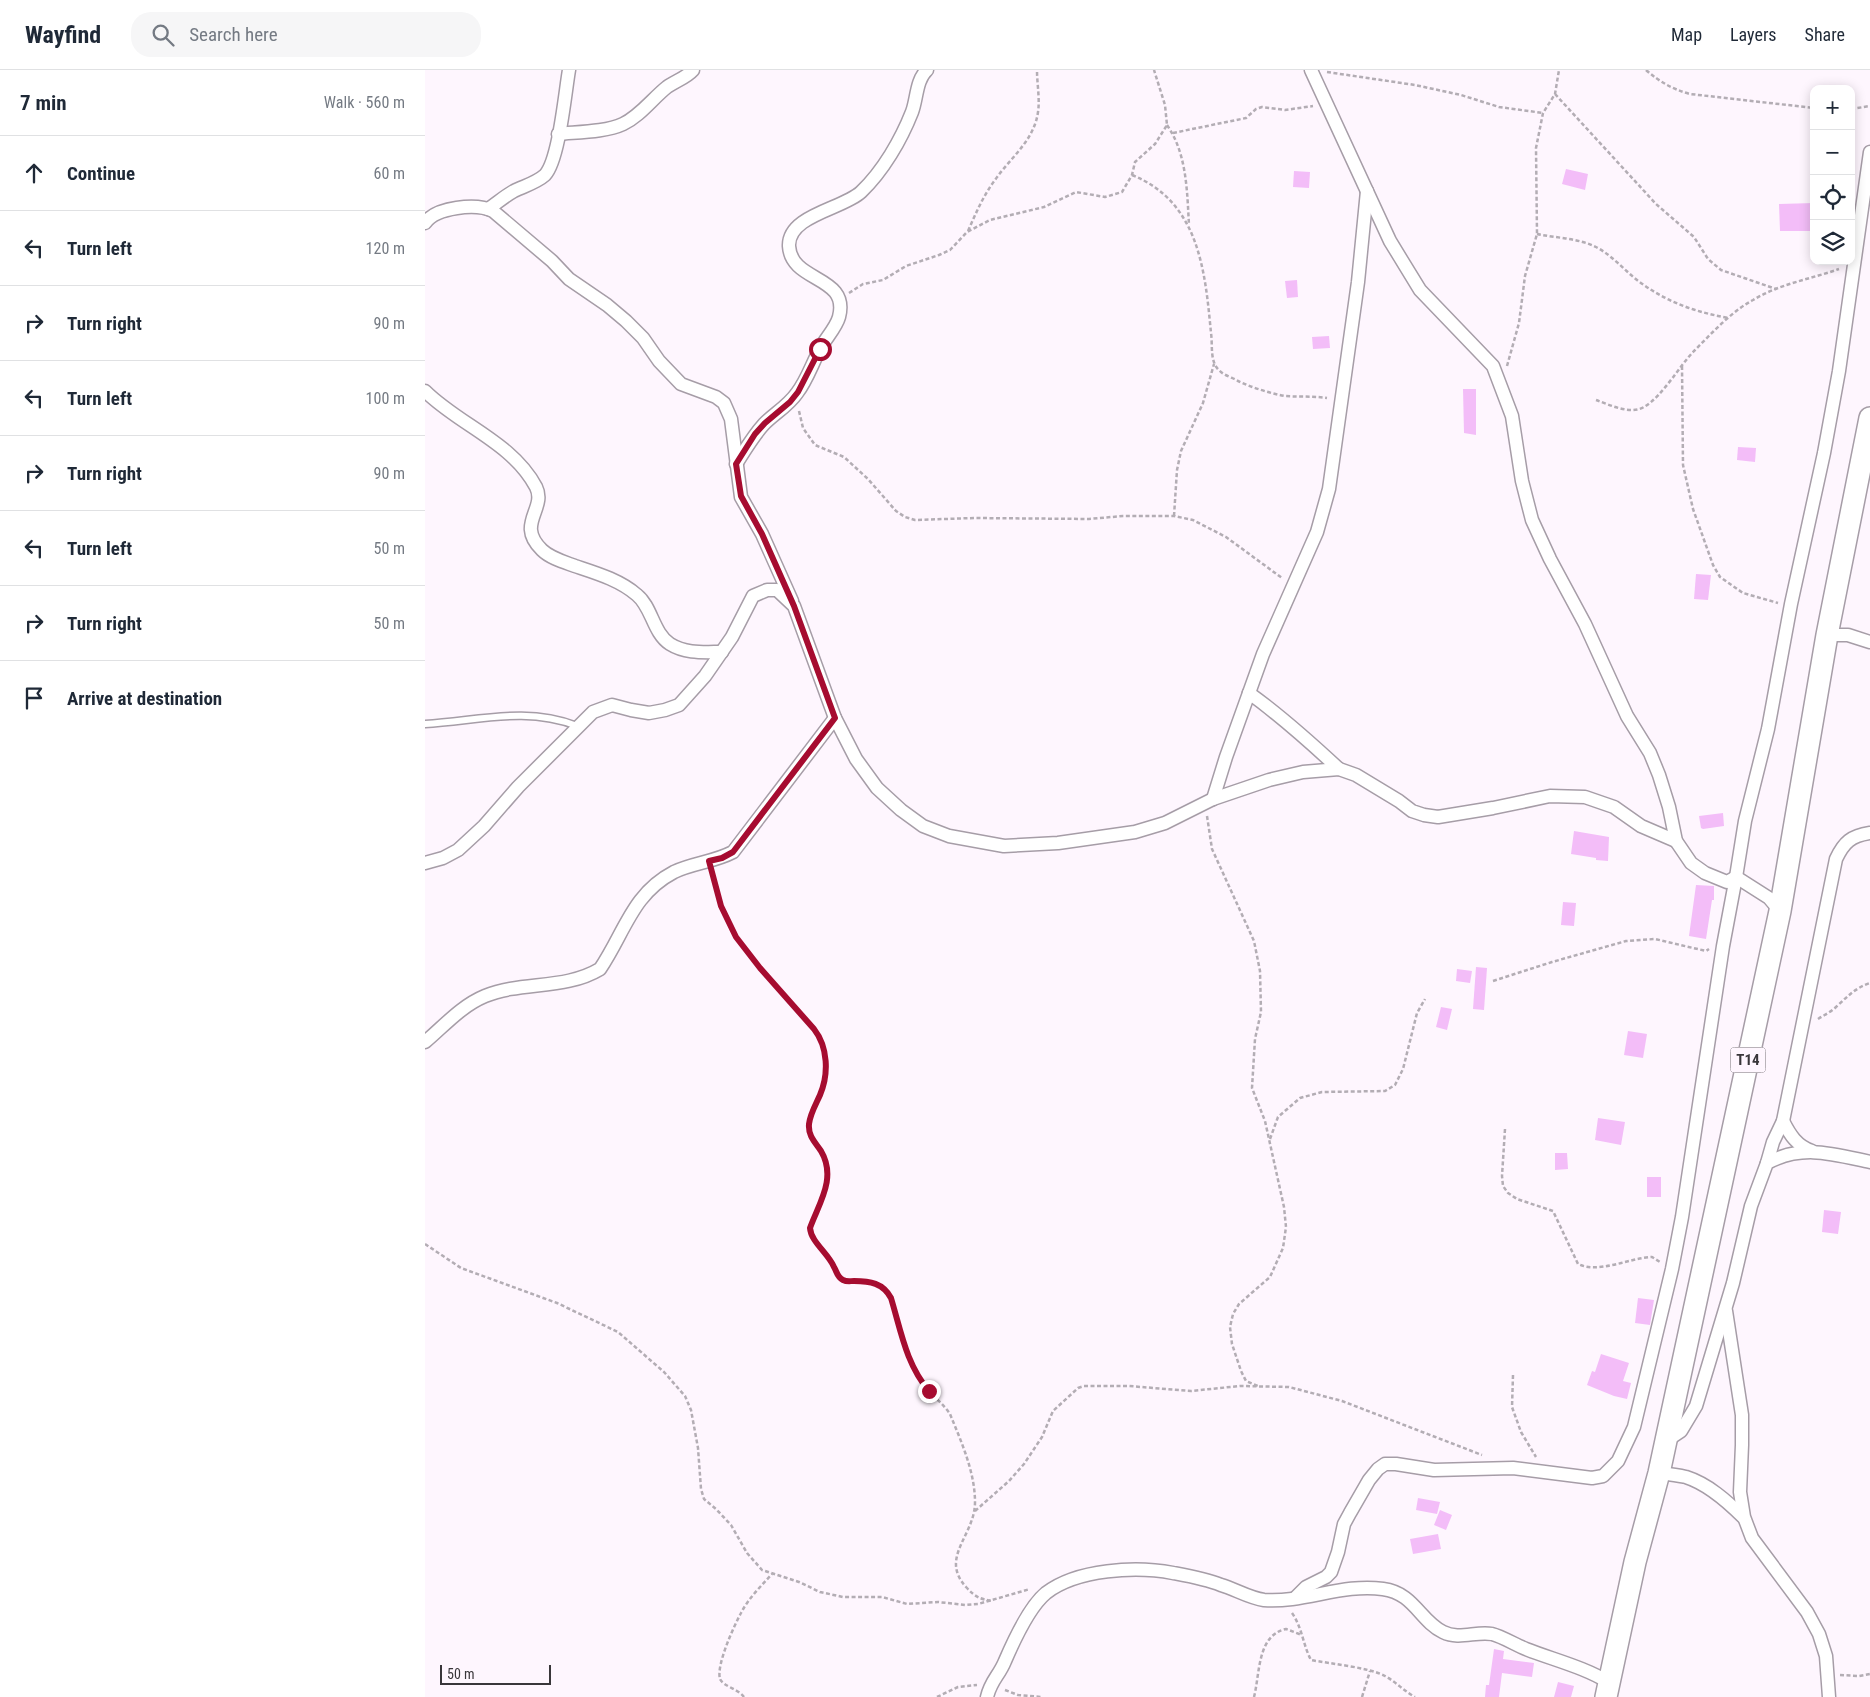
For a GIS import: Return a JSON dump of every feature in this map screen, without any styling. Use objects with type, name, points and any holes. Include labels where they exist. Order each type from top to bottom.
[{"type":"highway","name":"T14","points":[[1608,1690],[1635,1562],[1659,1473],[1780,911],[1827,635],[1870,418]]},
{"type":"street","points":[[488,208],[514,191],[538,180],[545,174],[554,155],[559,134],[569,70]]},
{"type":"street","points":[[559,134],[609,128],[624,124],[668,86],[693,70]]},
{"type":"street","points":[[1311,70],[1390,241],[1420,290],[1493,366],[1512,416],[1522,481],[1533,520],[1550,559],[1585,624],[1627,716],[1650,753],[1662,783],[1676,841],[1691,863],[1705,873],[1727,882],[1736,877]]},
{"type":"street","points":[[736,464],[760,429],[790,402],[798,392],[820,349],[839,319],[840,304],[831,286],[799,268],[791,257],[789,245],[791,235],[797,227],[809,219],[860,193],[879,171],[908,122],[921,71]]},
{"type":"street","points":[[1855,263],[1870,152]]},
{"type":"street","points":[[1209,801],[1263,654],[1317,532],[1329,489],[1358,282],[1367,188]]},
{"type":"street","points":[[425,223],[432,215],[446,210],[473,207],[488,208],[509,224],[569,279],[607,305],[626,321],[643,338],[668,371],[681,384],[716,397],[724,402],[731,419],[741,496],[762,534],[794,606],[835,718],[856,759],[877,788],[901,810],[923,826],[949,836],[1004,846],[1084,840],[1135,832],[1165,823],[1209,801],[1269,780],[1303,772],[1339,769]]},
{"type":"street","points":[[1295,1598],[1306,1587],[1331,1572],[1338,1552],[1344,1524],[1369,1480],[1385,1464],[1433,1470],[1513,1468],[1582,1478],[1603,1476],[1618,1461],[1634,1427],[1672,1269],[1682,1217],[1723,946],[1745,821],[1767,729],[1791,604],[1826,444],[1855,265]]},
{"type":"street","points":[[425,391],[439,405],[504,450],[522,468],[536,488],[539,500],[530,524],[533,539],[542,550],[559,560],[605,577],[638,595],[659,632],[669,644],[681,650],[722,652]]},
{"type":"street","points":[[425,863],[443,858],[458,850],[484,826],[518,787],[593,712],[612,705],[649,713],[679,705],[705,676],[722,652],[753,596],[767,590],[777,590],[794,606]]},
{"type":"street","points":[[1827,635],[1848,635],[1870,642]]},
{"type":"street","points":[[1249,693],[1286,720],[1339,769],[1356,775],[1412,811],[1424,815],[1446,816],[1550,796],[1585,797],[1614,807],[1641,826],[1676,841]]},
{"type":"street","points":[[425,1042],[461,1010],[487,995],[568,981],[591,974],[600,969],[639,900],[656,884],[675,872],[722,858],[733,852],[835,718]]},
{"type":"street","points":[[1666,1441],[1681,1430],[1696,1406],[1726,1310],[1757,1187],[1773,1142],[1783,1122],[1836,859],[1841,848],[1850,839],[1870,832]]},
{"type":"street","points":[[1736,877],[1769,898],[1780,911]]},
{"type":"street","points":[[1783,1122],[1791,1136],[1803,1148],[1870,1162]]},
{"type":"street","points":[[1767,1163],[1782,1155],[1812,1151]]},
{"type":"street","points":[[1726,1310],[1742,1415],[1739,1492],[1744,1517],[1752,1538],[1807,1612],[1819,1634],[1829,1674],[1829,1697]]},
{"type":"street","points":[[1659,1473],[1686,1478],[1701,1484],[1724,1499],[1744,1517]]},
{"type":"street","points":[[987,1697],[990,1684],[1000,1672],[1011,1647],[1037,1603],[1045,1594],[1062,1583],[1104,1572],[1151,1570],[1174,1573],[1220,1584],[1260,1599],[1282,1600],[1347,1589],[1385,1589],[1400,1594],[1443,1632],[1456,1636],[1493,1634],[1526,1649],[1592,1672],[1608,1690]]},
{"type":"lane","points":[[425,724],[527,715],[548,717],[577,726]]},
{"type":"path","points":[[840,304],[845,297],[863,284],[883,280],[906,266],[950,250],[967,232],[985,194],[1029,139],[1038,114],[1037,70]]},
{"type":"path","points":[[1153,70],[1165,105],[1167,124],[1173,133],[1180,153],[1186,181],[1189,226]]},
{"type":"path","points":[[1503,389],[1506,370],[1519,323],[1525,276],[1537,234],[1536,148],[1543,114],[1555,94],[1559,70]]},
{"type":"path","points":[[1646,70],[1659,81],[1675,90],[1690,94],[1810,108]]},
{"type":"path","points":[[1325,72],[1415,85],[1461,95],[1499,107],[1543,114]]},
{"type":"path","points":[[1555,94],[1613,154],[1656,204],[1694,237],[1713,264],[1721,270],[1776,289]]},
{"type":"path","points":[[1173,133],[1246,118],[1256,109],[1262,107],[1285,110],[1313,106],[1329,107]]},
{"type":"path","points":[[1855,109],[1870,106]]},
{"type":"path","points":[[967,232],[990,220],[1043,207],[1076,192],[1105,197],[1122,192],[1132,175],[1135,162],[1155,144],[1167,124]]},
{"type":"path","points":[[1132,175],[1143,179],[1171,200],[1189,226],[1200,253],[1214,364],[1203,403],[1188,434],[1179,460],[1174,496],[1174,516]]},
{"type":"path","points":[[1537,234],[1583,242],[1597,248],[1611,256],[1644,285],[1666,298],[1684,307],[1729,318]]},
{"type":"path","points":[[1596,400],[1627,409],[1643,408],[1655,399],[1682,366],[1719,327],[1752,300],[1776,289],[1813,279],[1850,265]]},
{"type":"path","points":[[1214,364],[1221,372],[1257,390],[1286,396],[1314,396],[1341,400]]},
{"type":"path","points":[[1682,366],[1683,465],[1693,509],[1713,565],[1720,577],[1743,593],[1769,602],[1791,604]]},
{"type":"path","points":[[798,392],[799,413],[803,428],[815,446],[844,457],[868,479],[896,511],[905,517],[915,520],[974,518],[1089,519],[1123,516],[1174,516],[1193,520],[1226,537],[1292,586]]},
{"type":"path","points":[[1209,801],[1212,849],[1254,941],[1260,971],[1261,1012],[1255,1039],[1251,1088],[1265,1121],[1270,1140],[1284,1207],[1286,1227],[1283,1248],[1270,1277],[1239,1304],[1233,1314],[1230,1327],[1234,1352],[1241,1371],[1246,1381],[1258,1386]]},
{"type":"path","points":[[709,861],[721,906],[736,937],[760,968],[821,1038],[824,1048],[825,1075],[809,1128],[810,1136],[821,1151],[826,1164],[827,1187],[810,1228],[810,1235],[830,1258],[839,1278],[846,1282],[875,1283],[883,1286],[887,1291],[891,1298],[904,1349],[911,1364],[923,1384],[945,1406],[950,1414],[971,1478],[974,1512],[969,1529],[955,1557],[956,1571],[972,1594],[979,1599],[992,1601]]},
{"type":"path","points":[[1493,981],[1627,941],[1655,939],[1705,950],[1723,946]]},
{"type":"path","points":[[1802,1027],[1835,1008],[1849,994],[1861,986],[1870,983]]},
{"type":"path","points":[[1270,1140],[1279,1117],[1300,1098],[1322,1092],[1385,1091],[1395,1085],[1403,1069],[1417,1013],[1425,999]]},
{"type":"path","points":[[1505,1129],[1503,1186],[1508,1193],[1517,1199],[1553,1211],[1578,1264],[1586,1268],[1652,1257],[1672,1269]]},
{"type":"path","points":[[425,1244],[461,1268],[557,1303],[618,1332],[664,1372],[685,1396],[691,1410],[698,1448],[701,1489],[704,1499],[731,1525],[754,1562],[762,1570],[799,1582],[820,1592],[843,1596],[882,1597],[907,1604],[938,1602],[965,1605],[992,1601],[1038,1586],[1062,1583]]},
{"type":"path","points":[[1513,1375],[1512,1407],[1518,1425],[1539,1462],[1545,1471],[1549,1472]]},
{"type":"path","points":[[974,1512],[1009,1481],[1024,1464],[1043,1436],[1053,1410],[1078,1388],[1094,1385],[1191,1391],[1258,1386],[1289,1387],[1342,1401],[1421,1432],[1448,1440],[1513,1468]]},
{"type":"path","points":[[744,1697],[736,1689],[723,1683],[720,1678],[720,1671],[726,1648],[741,1613],[771,1574]]},
{"type":"path","points":[[1282,1600],[1295,1618],[1311,1660],[1370,1671],[1385,1676],[1405,1692],[1415,1697]]},
{"type":"path","points":[[1254,1697],[1263,1653],[1268,1640],[1286,1629],[1303,1635]]},
{"type":"path","points":[[1362,1697],[1370,1671]]},
{"type":"path","points":[[1829,1674],[1852,1676],[1870,1674]]},
{"type":"path","points":[[937,1697],[958,1687],[973,1684],[988,1687],[990,1684],[1018,1695],[1042,1697]]},
{"type":"building","points":[[1566,169],[1588,174],[1585,190],[1562,184]]},
{"type":"building","points":[[1294,171],[1310,172],[1309,188],[1293,187]]},
{"type":"building","points":[[1810,203],[1810,231],[1780,231],[1779,204]]},
{"type":"building","points":[[1297,280],[1298,297],[1287,298],[1285,281]]},
{"type":"building","points":[[1329,336],[1330,348],[1313,349],[1312,337]]},
{"type":"building","points":[[1463,389],[1476,389],[1476,435],[1464,433]]},
{"type":"building","points":[[1738,447],[1756,448],[1755,462],[1737,460]]},
{"type":"building","points":[[1696,574],[1711,575],[1708,600],[1694,599]]},
{"type":"building","points":[[1723,813],[1724,826],[1701,828],[1699,816]]},
{"type":"building","points":[[1574,831],[1609,837],[1608,861],[1571,854]]},
{"type":"building","points":[[1696,885],[1714,886],[1714,900],[1712,900],[1706,939],[1689,936]]},
{"type":"building","points":[[1563,902],[1576,903],[1574,926],[1561,925]]},
{"type":"building","points":[[1476,967],[1487,968],[1484,1010],[1473,1009]]},
{"type":"building","points":[[1457,969],[1472,971],[1470,983],[1456,981]]},
{"type":"building","points":[[1441,1007],[1452,1009],[1447,1030],[1436,1027]]},
{"type":"building","points":[[1628,1031],[1647,1034],[1643,1058],[1624,1055]]},
{"type":"building","points":[[1598,1118],[1625,1122],[1621,1145],[1595,1140]]},
{"type":"building","points":[[1555,1153],[1567,1153],[1568,1169],[1555,1170]]},
{"type":"building","points":[[1647,1177],[1661,1177],[1661,1197],[1647,1197]]},
{"type":"building","points":[[1824,1210],[1841,1212],[1838,1234],[1822,1232]]},
{"type":"building","points":[[1638,1298],[1654,1300],[1650,1325],[1635,1323]]},
{"type":"building","points":[[1601,1354],[1629,1363],[1623,1381],[1631,1383],[1627,1399],[1587,1385],[1592,1371],[1595,1372]]},
{"type":"building","points":[[1418,1498],[1440,1502],[1437,1514],[1416,1510]]},
{"type":"building","points":[[1440,1510],[1452,1515],[1446,1530],[1434,1525]]},
{"type":"building","points":[[1438,1534],[1441,1549],[1413,1554],[1410,1539]]},
{"type":"building","points":[[1494,1649],[1504,1651],[1503,1659],[1534,1663],[1532,1677],[1502,1673],[1499,1697],[1485,1697],[1486,1685],[1489,1685]]},
{"type":"building","points":[[1558,1682],[1574,1686],[1571,1697],[1554,1697]]},
{"type":"route","points":[[820,349],[798,392],[790,402],[755,434],[736,464],[741,496],[762,534],[794,606],[835,718],[733,852],[722,858],[709,861],[721,906],[736,937],[760,968],[814,1029],[821,1038],[824,1048],[826,1061],[825,1075],[821,1092],[809,1121],[809,1128],[810,1136],[821,1151],[826,1164],[827,1187],[813,1219],[810,1235],[830,1258],[839,1278],[846,1282],[875,1283],[883,1286],[887,1291],[898,1321],[904,1349],[917,1375],[929,1391]]}]
